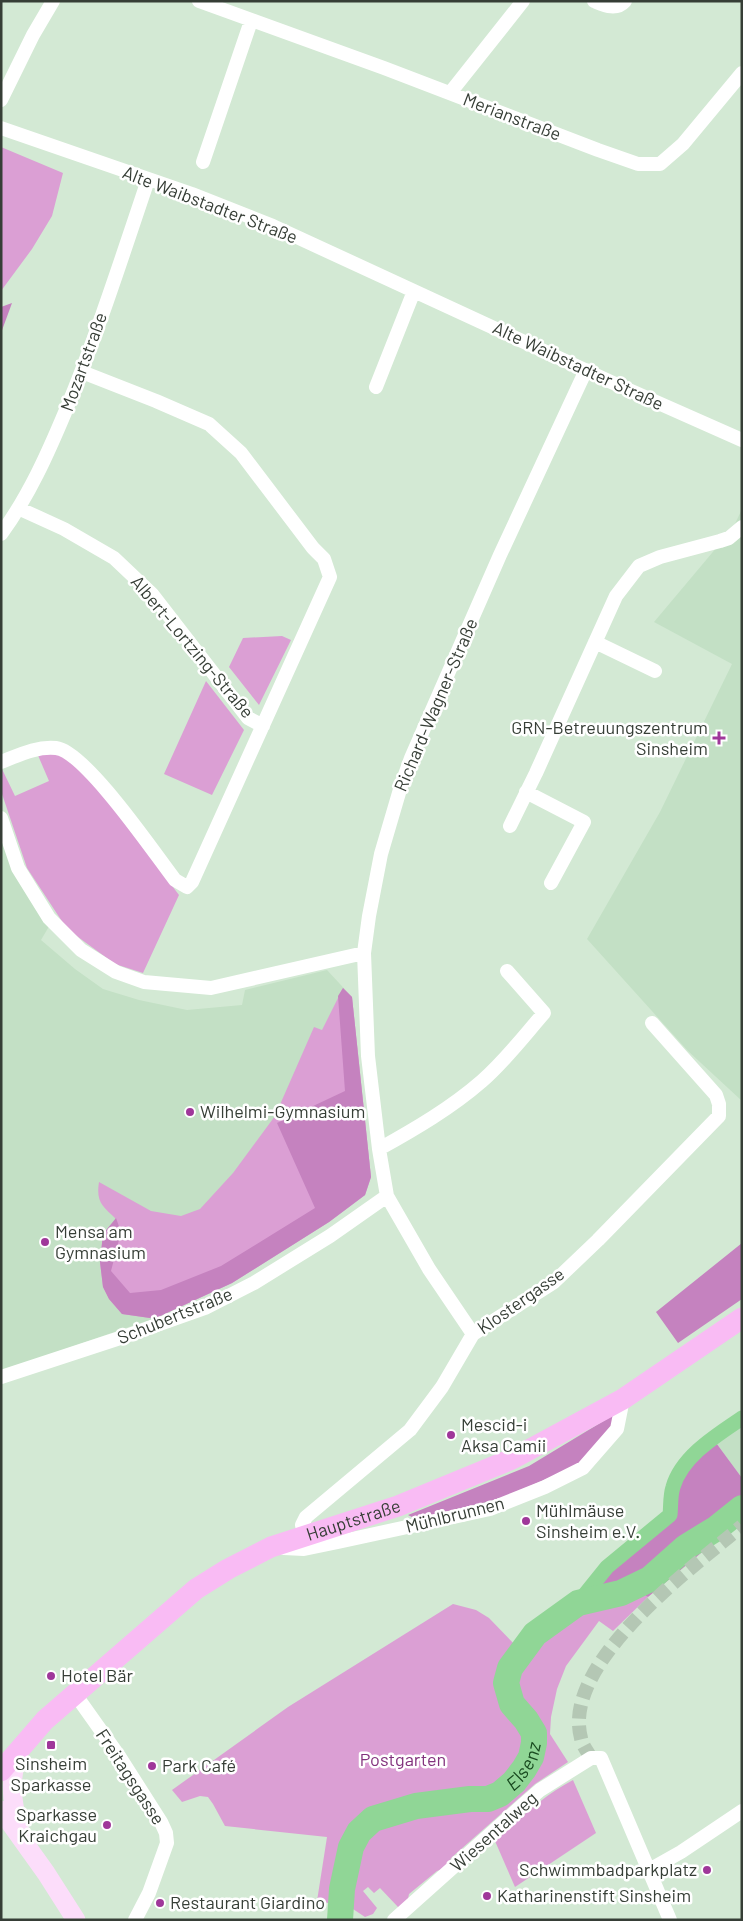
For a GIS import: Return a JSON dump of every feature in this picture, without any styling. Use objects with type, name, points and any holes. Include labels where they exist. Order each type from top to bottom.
[{"type":"main road","name":"Hauptstraße","points":[[1,1771],[45,1720],[196,1589],[250,1556],[271,1547],[398,1506],[496,1466],[589,1419],[623,1399],[742,1318]]},
{"type":"main road","points":[[20,1749],[11,1785],[22,1838]]},
{"type":"main road","points":[[1,1810],[22,1838],[76,1920]]},
{"type":"street","points":[[1,100],[33,35],[53,1]]},
{"type":"street","name":"Merianstraße","points":[[199,1],[384,68],[638,164],[660,164],[683,144],[742,73]]},
{"type":"street","points":[[450,93],[523,1]]},
{"type":"street","points":[[594,1],[612,7],[623,4],[625,1]]},
{"type":"street","points":[[204,162],[252,21]]},
{"type":"street","name":"Alte Waibstadter Straße","points":[[1,128],[192,194],[273,226],[742,440]]},
{"type":"street","name":"Mozartstraße","points":[[1,534],[20,509],[52,443],[82,372],[148,180]]},
{"type":"street","points":[[376,387],[414,291]]},
{"type":"street","name":"Richard-Wagner-Straße","points":[[473,1334],[428,1269],[387,1196],[379,1149],[368,1056],[364,953],[381,854],[400,786],[500,555],[586,370]]},
{"type":"street","points":[[82,372],[209,424],[241,452],[313,548],[324,559],[330,577],[263,726]]},
{"type":"street","name":"Albert-Lortzing-Straße","points":[[1,762],[38,748],[58,748],[78,759],[107,790],[175,880],[187,888],[192,882],[263,726],[248,718],[152,594],[114,558],[64,529],[20,509]]},
{"type":"street","points":[[510,826],[616,596],[638,566],[660,557],[729,538],[742,527]]},
{"type":"street","points":[[595,642],[655,671]]},
{"type":"street","points":[[526,792],[584,822],[551,883]]},
{"type":"street","points":[[1,818],[18,868],[49,918],[82,950],[116,972],[144,982],[211,988],[364,953]]},
{"type":"street","points":[[379,1149],[448,1108],[482,1081],[544,1013],[507,972]]},
{"type":"street","name":"Klostergasse","points":[[304,1536],[302,1525],[306,1517],[410,1430],[442,1387],[473,1334],[554,1282],[598,1240],[719,1116],[719,1104],[716,1095],[652,1023]]},
{"type":"street","name":"Schubertstraße","points":[[1,1377],[205,1308],[254,1283],[330,1236],[387,1196]]},
{"type":"street","name":"Mühlbrunnen","points":[[271,1547],[304,1549],[398,1530],[490,1509],[545,1487],[583,1468],[616,1429],[623,1399]]},
{"type":"street","name":"Freitagsgasse","points":[[75,1694],[119,1756],[166,1833],[167,1843],[148,1893],[135,1920]]},
{"type":"street","name":"Wiesentalweg","points":[[394,1920],[540,1790],[591,1758],[601,1758],[649,1870]]},
{"type":"street","points":[[670,1920],[649,1870],[681,1852],[742,1811]]},
{"type":"shaded area","points":[[12,303],[1,333],[1,307]]},
{"type":"shaded area","name":"GRN-Betreuungszentrum Sinsheim","points":[[742,509],[742,1101],[688,1051],[587,939],[660,812],[732,664],[654,622],[733,528]]},
{"type":"shaded area","points":[[1,833],[51,923],[41,940],[75,969],[103,989],[139,1000],[187,1010],[242,1005],[245,990],[327,970],[352,997],[371,1177],[365,1195],[329,1222],[232,1283],[158,1317],[1,1371]]},
{"type":"shaded area","points":[[343,988],[352,997],[371,1177],[365,1195],[329,1222],[232,1283],[158,1317],[150,1318],[122,1314],[109,1299],[103,1287],[100,1262],[103,1234],[116,1218],[121,1232],[111,1271],[130,1293],[161,1290],[221,1266],[315,1208],[277,1123],[345,1091],[338,996]]},
{"type":"shaded area","points":[[742,1243],[742,1299],[678,1343],[656,1312]]},
{"type":"shaded area","points":[[615,1414],[614,1428],[578,1465],[505,1497],[418,1520],[408,1515],[529,1466]]},
{"type":"shaded area","points":[[742,1415],[742,1478],[711,1436]]},
{"type":"shaded area","points":[[711,1436],[742,1478],[742,1519],[648,1597],[635,1589],[582,1607],[574,1605],[602,1566],[671,1508],[669,1487],[685,1460]]},
{"type":"green space","points":[[1,147],[63,173],[52,216],[32,249],[1,291]]},
{"type":"green space","points":[[282,636],[291,640],[259,705],[229,667],[243,638]]},
{"type":"green space","points":[[206,681],[244,730],[212,795],[164,774]]},
{"type":"green space","points":[[37,753],[56,753],[85,771],[179,895],[143,973],[115,964],[67,929],[27,868],[1,791],[1,771],[2,769],[15,796],[49,781]]},
{"type":"green space","points":[[343,988],[352,997],[371,1177],[365,1195],[329,1222],[232,1283],[158,1317],[150,1318],[122,1314],[109,1299],[103,1287],[100,1262],[103,1234],[116,1219],[107,1211],[99,1199],[99,1182],[151,1211],[181,1216],[200,1209],[233,1173],[275,1116],[314,1027],[322,1030]]},
{"type":"green space","name":"Postgarten","points":[[635,1589],[648,1597],[613,1631],[599,1621],[566,1666],[557,1689],[551,1717],[550,1734],[568,1762],[535,1784],[451,1858],[443,1869],[437,1871],[409,1894],[408,1899],[401,1907],[398,1907],[380,1888],[374,1893],[368,1887],[363,1891],[377,1908],[373,1914],[365,1917],[350,1907],[317,1901],[327,1837],[225,1826],[208,1797],[200,1796],[182,1802],[172,1790],[288,1707],[453,1604],[476,1610],[489,1618],[519,1649],[537,1622],[574,1605],[582,1607]]},
{"type":"green space","points":[[573,1780],[596,1833],[515,1887],[495,1841],[542,1800]]},
{"type":"waterway","points":[[578,1603],[607,1567],[670,1515],[673,1487],[684,1466],[692,1456],[742,1418]]},
{"type":"waterway","name":"Elsenz","points":[[340,1920],[342,1889],[351,1847],[359,1832],[373,1819],[416,1806],[470,1799],[488,1799],[500,1794],[514,1782],[524,1769],[531,1757],[534,1733],[512,1704],[506,1683],[510,1668],[535,1634],[578,1603],[621,1593],[650,1579],[686,1547],[717,1528],[742,1508]]},
{"type":"tunnel","points":[[591,1758],[581,1738],[580,1709],[591,1679],[610,1649],[635,1620],[664,1592],[742,1526]]},
{"type":"place","name":"GRN-Betreuungszentrum Sinsheim","points":[[719,738]]},
{"type":"place","name":"Wilhelmi-Gymnasium","points":[[190,1112]]},
{"type":"place","name":"Mensa am Gymnasium","points":[[45,1242]]},
{"type":"place","name":"Mescid-i Aksa Camii","points":[[451,1435]]},
{"type":"place","name":"Mühlmäuse Sinsheim e.V.","points":[[526,1521]]},
{"type":"place","name":"Hotel Bär","points":[[51,1676]]},
{"type":"place","name":"Sinsheim Sparkasse","points":[[51,1745]]},
{"type":"place","name":"Park Café","points":[[152,1766]]},
{"type":"place","name":"Sparkasse Kraichgau","points":[[107,1825]]},
{"type":"place","name":"Schwimmbadparkplatz","points":[[707,1870]]},
{"type":"place","name":"Katharinenstift Sinsheim","points":[[487,1896]]},
{"type":"place","name":"Restaurant Giardino","points":[[160,1903]]}]
